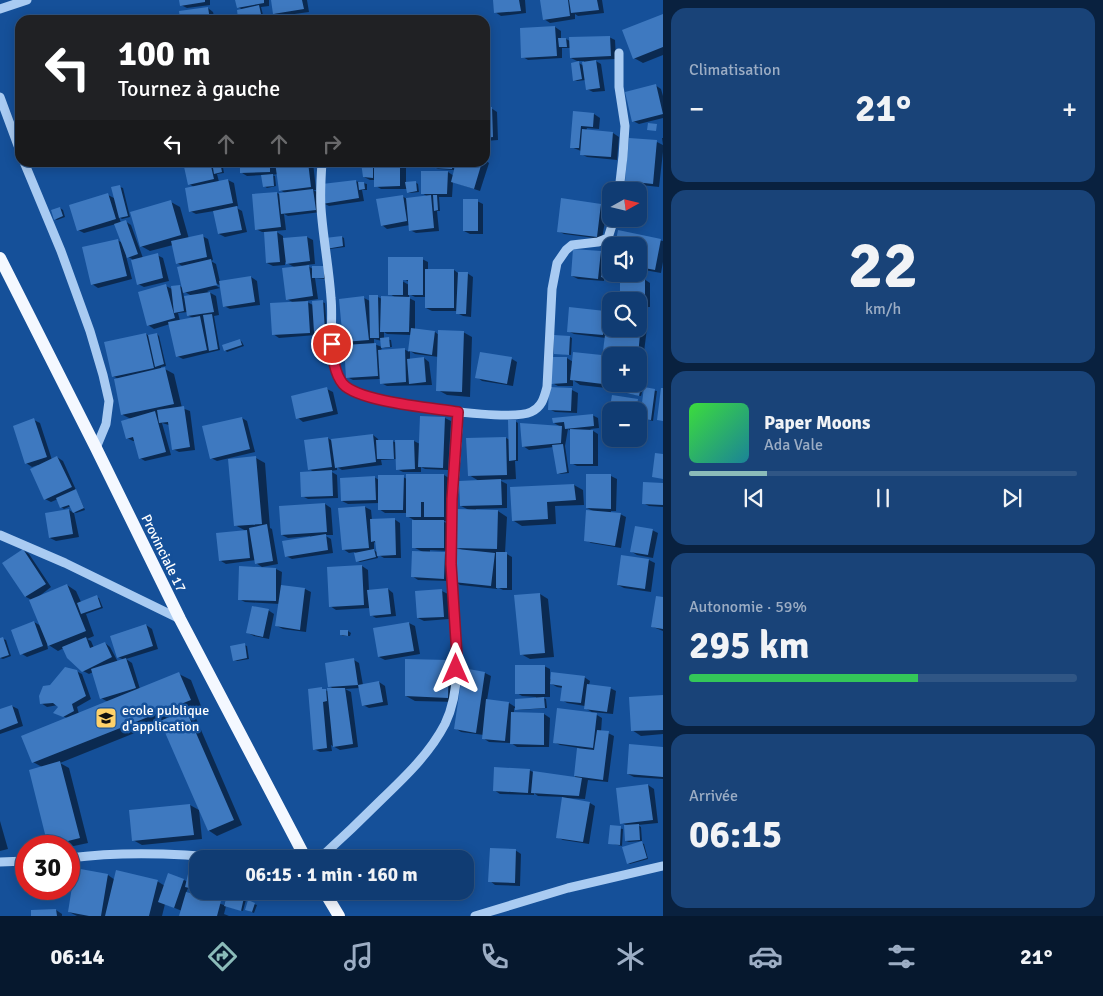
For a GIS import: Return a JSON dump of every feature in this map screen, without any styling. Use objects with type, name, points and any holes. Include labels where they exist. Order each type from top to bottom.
[{"type":"main road","name":"Provinciale 17","points":[[0,258],[180,619],[301,850]]},
{"type":"main road","points":[[329,900],[339,916]]},
{"type":"street","points":[[0,9],[27,0]]},
{"type":"street","points":[[619,53],[619,87],[624,126],[620,182]]},
{"type":"street","points":[[0,96],[15,138]]},
{"type":"street","points":[[26,167],[61,251],[90,331],[103,374],[109,401],[106,424],[96,448]]},
{"type":"street","points":[[322,167],[320,206],[332,298],[334,366],[344,384],[362,395],[392,402],[458,412],[517,415],[532,411],[543,402],[547,388],[552,289],[557,263],[572,245],[598,242],[608,238],[611,228]]},
{"type":"street","points":[[329,850],[424,757],[445,723],[454,696],[457,656],[451,554],[452,499],[458,412]]},
{"type":"street","points":[[0,535],[65,563],[180,619]]},
{"type":"street","points":[[80,856],[98,854],[154,853],[189,856]]},
{"type":"street","points":[[0,862],[15,862]]},
{"type":"street","points":[[475,916],[568,888],[663,866]]},
{"type":"building","points":[[179,0],[205,0],[205,2],[180,6]]},
{"type":"building","points":[[235,0],[264,0],[264,3],[237,8]]},
{"type":"building","points":[[271,0],[302,0],[304,9],[273,14]]},
{"type":"building","points":[[493,0],[519,0],[521,11],[494,13]]},
{"type":"building","points":[[540,0],[568,0],[570,16],[543,20]]},
{"type":"building","points":[[569,0],[597,0],[599,10],[571,13]]},
{"type":"building","points":[[259,5],[261,14],[238,15],[237,10]]},
{"type":"building","points":[[208,7],[209,15],[179,15],[179,11]]},
{"type":"building","points":[[663,14],[663,47],[633,59],[622,30]]},
{"type":"building","points":[[555,26],[557,56],[521,58],[520,28]]},
{"type":"building","points":[[610,36],[611,56],[570,58],[569,37]]},
{"type":"building","points":[[558,38],[566,38],[567,47],[559,47]]},
{"type":"building","points":[[596,60],[600,88],[586,90],[582,62]]},
{"type":"building","points":[[579,61],[582,79],[573,81],[571,63]]},
{"type":"building","points":[[656,84],[663,114],[632,122],[625,92]]},
{"type":"building","points":[[490,107],[492,107],[493,137],[490,137]]},
{"type":"building","points":[[573,111],[594,113],[593,127],[581,126],[579,148],[570,148]]},
{"type":"building","points":[[648,123],[657,124],[656,131],[647,130]]},
{"type":"building","points":[[582,129],[613,132],[611,157],[580,155]]},
{"type":"building","points":[[629,138],[657,140],[653,184],[625,181]]},
{"type":"building","points":[[184,167],[211,167],[214,179],[188,185]]},
{"type":"building","points":[[213,167],[221,167],[222,172],[214,174]]},
{"type":"building","points":[[240,167],[270,167],[270,172],[240,173]]},
{"type":"building","points":[[276,167],[309,167],[311,187],[279,191]]},
{"type":"building","points":[[362,167],[373,167],[373,178],[363,177]]},
{"type":"building","points":[[374,167],[400,167],[400,186],[374,187]]},
{"type":"building","points":[[452,167],[452,169],[434,168]]},
{"type":"building","points":[[455,167],[481,167],[474,189],[451,182]]},
{"type":"building","points":[[421,171],[448,171],[447,194],[421,194]]},
{"type":"building","points":[[273,174],[274,186],[263,187],[261,175]]},
{"type":"building","points":[[228,179],[233,203],[189,212],[185,188]]},
{"type":"building","points":[[356,180],[359,198],[322,204],[322,184]]},
{"type":"building","points":[[416,181],[417,191],[407,193],[405,182]]},
{"type":"building","points":[[358,182],[364,182],[365,189],[359,190]]},
{"type":"building","points":[[120,185],[128,216],[119,218],[111,187]]},
{"type":"building","points":[[313,189],[316,210],[281,214],[279,193]]},
{"type":"building","points":[[277,192],[281,227],[255,230],[252,194]]},
{"type":"building","points":[[108,193],[116,219],[77,231],[69,205]]},
{"type":"building","points":[[403,195],[407,221],[381,226],[376,199]]},
{"type":"building","points":[[431,195],[434,228],[409,231],[406,198]]},
{"type":"building","points":[[433,195],[437,195],[438,210],[434,211]]},
{"type":"building","points":[[561,198],[601,204],[597,237],[557,232]]},
{"type":"building","points":[[463,199],[478,199],[478,231],[463,231]]},
{"type":"building","points":[[171,200],[181,235],[140,247],[130,212]]},
{"type":"building","points":[[237,206],[242,230],[218,234],[213,211]]},
{"type":"building","points":[[60,207],[63,216],[54,220],[51,210]]},
{"type":"building","points":[[126,220],[138,254],[127,258],[114,224]]},
{"type":"building","points":[[618,230],[661,239],[655,270],[647,268],[647,237],[617,237]]},
{"type":"building","points":[[277,231],[280,262],[266,263],[264,232]]},
{"type":"building","points":[[203,234],[207,257],[176,264],[171,241]]},
{"type":"building","points":[[307,236],[310,261],[286,264],[283,238]]},
{"type":"building","points":[[342,236],[343,246],[326,249],[325,238]]},
{"type":"building","points":[[118,239],[127,276],[91,285],[82,247]]},
{"type":"building","points":[[573,249],[601,251],[598,279],[571,276]]},
{"type":"building","points":[[158,253],[163,278],[137,285],[131,260]]},
{"type":"building","points":[[388,257],[423,257],[423,295],[408,295],[408,280],[403,280],[403,295],[388,295]]},
{"type":"building","points":[[211,259],[217,285],[183,293],[177,267]]},
{"type":"building","points":[[309,265],[313,296],[286,300],[282,268]]},
{"type":"building","points":[[312,266],[324,266],[324,278],[312,278]]},
{"type":"building","points":[[425,269],[454,269],[454,308],[425,308]]},
{"type":"building","points":[[458,272],[468,272],[466,314],[456,314]]},
{"type":"building","points":[[251,276],[255,302],[223,307],[219,281]]},
{"type":"building","points":[[620,282],[645,282],[645,292],[620,292]]},
{"type":"building","points":[[166,284],[175,318],[147,326],[138,292]]},
{"type":"building","points":[[180,285],[184,311],[174,313],[171,286]]},
{"type":"building","points":[[210,292],[214,312],[187,316],[184,296]]},
{"type":"building","points":[[369,295],[378,295],[379,338],[370,338]]},
{"type":"building","points":[[364,296],[369,340],[343,342],[339,299]]},
{"type":"building","points":[[381,296],[410,297],[409,332],[380,332]]},
{"type":"building","points":[[323,300],[325,331],[314,332],[312,301]]},
{"type":"building","points":[[308,301],[310,333],[272,335],[270,303]]},
{"type":"building","points":[[569,307],[602,311],[602,335],[567,332]]},
{"type":"building","points":[[212,314],[218,349],[209,351],[203,315]]},
{"type":"building","points":[[200,316],[207,350],[176,357],[168,322]]},
{"type":"building","points":[[411,328],[435,331],[432,355],[408,351]]},
{"type":"building","points":[[438,330],[464,331],[462,392],[436,391]]},
{"type":"building","points":[[146,333],[154,368],[112,377],[104,342]]},
{"type":"building","points":[[157,333],[164,364],[155,367],[148,335]]},
{"type":"building","points":[[554,335],[570,336],[569,355],[554,354]]},
{"type":"building","points":[[389,337],[390,347],[381,348],[380,338]]},
{"type":"building","points":[[605,337],[640,337],[639,347],[604,347]]},
{"type":"building","points":[[240,339],[242,345],[224,351],[222,345]]},
{"type":"building","points":[[376,343],[378,376],[346,378],[344,345]]},
{"type":"building","points":[[405,348],[406,382],[380,384],[378,350]]},
{"type":"building","points":[[480,352],[512,357],[507,384],[475,378]]},
{"type":"building","points":[[573,352],[602,355],[602,384],[570,380]]},
{"type":"building","points":[[424,357],[426,382],[409,384],[407,359]]},
{"type":"building","points":[[550,357],[567,357],[567,383],[551,384]]},
{"type":"building","points":[[165,367],[174,404],[121,415],[114,379]]},
{"type":"building","points":[[327,387],[333,411],[296,419],[291,396]]},
{"type":"building","points":[[549,387],[572,388],[571,411],[548,410]]},
{"type":"building","points":[[647,388],[655,389],[651,420],[647,420],[647,402],[642,402],[643,392],[647,392]]},
{"type":"building","points":[[661,388],[663,388],[663,421],[657,420]]},
{"type":"building","points":[[622,392],[640,392],[639,396]]},
{"type":"building","points":[[612,395],[638,399],[638,402],[611,402]]},
{"type":"building","points":[[184,406],[190,447],[172,450],[168,422],[159,423],[157,410]]},
{"type":"building","points":[[155,411],[166,452],[139,459],[133,437],[126,439],[121,421]]},
{"type":"building","points":[[593,414],[594,426],[565,429],[564,422],[553,423],[552,418]]},
{"type":"building","points":[[420,416],[445,417],[443,468],[418,467]]},
{"type":"building","points":[[242,417],[250,449],[210,459],[202,426]]},
{"type":"building","points":[[34,418],[47,457],[25,464],[13,426]]},
{"type":"building","points":[[508,420],[516,420],[516,460],[509,461]]},
{"type":"building","points":[[520,423],[562,426],[561,443],[522,447]]},
{"type":"building","points":[[570,429],[593,430],[593,464],[570,464]]},
{"type":"building","points":[[373,434],[376,462],[335,468],[331,439]]},
{"type":"building","points":[[328,437],[332,467],[308,470],[304,440]]},
{"type":"building","points":[[506,437],[507,475],[468,476],[466,438]]},
{"type":"building","points":[[376,440],[393,440],[394,459],[377,459]]},
{"type":"building","points":[[395,440],[414,440],[415,469],[396,470]]},
{"type":"building","points":[[563,444],[567,472],[557,474],[552,445]]},
{"type":"building","points":[[655,453],[663,454],[663,479],[652,477]]},
{"type":"building","points":[[57,456],[72,487],[44,500],[30,469]]},
{"type":"building","points":[[256,456],[262,524],[234,526],[228,459]]},
{"type":"building","points":[[332,470],[333,496],[301,497],[300,472]]},
{"type":"building","points":[[406,474],[444,474],[444,517],[424,517],[424,502],[421,502],[421,517],[406,517]]},
{"type":"building","points":[[586,474],[611,474],[611,509],[586,508]]},
{"type":"building","points":[[378,475],[404,475],[403,510],[378,510]]},
{"type":"building","points":[[375,476],[376,500],[341,501],[340,478]]},
{"type":"building","points":[[501,479],[502,505],[460,506],[459,481]]},
{"type":"building","points":[[643,482],[663,483],[663,505],[642,504]]},
{"type":"building","points":[[574,484],[576,500],[547,502],[548,519],[512,521],[510,487]]},
{"type":"building","points":[[76,489],[84,508],[73,513],[69,505],[60,508],[56,498]]},
{"type":"building","points":[[325,503],[327,532],[281,535],[279,506]]},
{"type":"building","points":[[365,506],[369,548],[342,550],[338,508]]},
{"type":"building","points":[[69,509],[73,534],[49,538],[45,513]]},
{"type":"building","points":[[456,509],[498,510],[497,549],[455,548]]},
{"type":"building","points":[[586,510],[621,513],[615,546],[584,541]]},
{"type":"building","points":[[395,518],[396,555],[377,556],[375,541],[371,542],[370,519]]},
{"type":"building","points":[[412,520],[444,520],[444,548],[412,548]]},
{"type":"building","points":[[267,524],[273,561],[255,564],[249,528]]},
{"type":"building","points":[[635,526],[653,529],[648,555],[630,552]]},
{"type":"building","points":[[247,530],[250,558],[219,561],[216,533]]},
{"type":"building","points":[[326,534],[328,550],[285,557],[282,541]]},
{"type":"building","points":[[23,549],[46,584],[25,597],[2,563]]},
{"type":"building","points":[[374,549],[376,557],[356,562],[354,553]]},
{"type":"building","points":[[457,549],[495,553],[491,586],[453,582]]},
{"type":"building","points":[[412,551],[445,552],[444,579],[411,577]]},
{"type":"building","points":[[496,552],[507,552],[507,588],[496,588]]},
{"type":"building","points":[[621,555],[649,559],[645,589],[617,585]]},
{"type":"building","points":[[362,565],[364,605],[329,607],[327,567]]},
{"type":"building","points":[[239,566],[276,568],[276,601],[238,600]]},
{"type":"building","points":[[67,584],[86,631],[48,646],[29,600]]},
{"type":"building","points":[[281,585],[305,588],[300,630],[275,626]]},
{"type":"building","points":[[388,588],[391,614],[370,616],[367,590]]},
{"type":"building","points":[[442,589],[444,617],[417,618],[415,591]]},
{"type":"building","points":[[540,593],[545,653],[520,655],[514,595]]},
{"type":"building","points":[[97,595],[101,607],[81,614],[77,603]]},
{"type":"building","points":[[656,596],[663,597],[663,629],[651,627]]},
{"type":"building","points":[[252,606],[269,609],[263,637],[246,633]]},
{"type":"building","points":[[34,621],[43,646],[20,655],[11,630]]},
{"type":"building","points":[[409,622],[414,651],[378,657],[373,628]]},
{"type":"building","points":[[146,624],[153,646],[117,658],[110,636]]},
{"type":"building","points":[[340,630],[348,630],[348,636],[340,635]]},
{"type":"building","points":[[3,637],[9,655],[0,658],[0,638]]},
{"type":"building","points":[[86,637],[90,648],[105,642],[112,657],[82,672],[67,658],[62,647]]},
{"type":"building","points":[[245,643],[247,658],[233,661],[230,646]]},
{"type":"building","points":[[126,658],[136,688],[100,699],[91,669]]},
{"type":"building","points":[[354,658],[358,685],[328,687],[325,663]]},
{"type":"building","points":[[405,659],[449,660],[448,698],[405,696]]},
{"type":"building","points":[[515,665],[545,665],[545,694],[515,694]]},
{"type":"building","points":[[65,667],[77,670],[86,696],[72,704],[74,711],[63,717],[53,713],[58,707],[53,703],[40,704],[39,696],[43,686],[50,685]]},
{"type":"building","points":[[463,668],[485,672],[476,733],[454,729]]},
{"type":"building","name":"ecole publique d'application","points":[[179,672],[191,700],[32,763],[21,736]]},
{"type":"building","points":[[551,672],[585,676],[581,703],[560,701],[562,686],[550,684]]},
{"type":"building","points":[[379,681],[383,702],[362,706],[358,685]]},
{"type":"building","points":[[587,684],[611,687],[607,712],[584,709]]},
{"type":"building","points":[[322,687],[322,689],[326,689],[327,701],[323,702],[327,748],[313,750],[308,689]]},
{"type":"building","points":[[327,688],[345,688],[353,744],[333,747]]},
{"type":"building","points":[[663,695],[663,730],[631,731],[629,697]]},
{"type":"building","points":[[544,697],[545,708],[515,710],[515,699]]},
{"type":"building","points":[[486,699],[509,702],[505,741],[482,739]]},
{"type":"building","points":[[12,705],[18,723],[0,730],[0,709]]},
{"type":"building","points":[[557,708],[597,713],[593,748],[553,743]]},
{"type":"building","name":"ecole publique d'application","points":[[186,710],[234,820],[208,831],[160,721]]},
{"type":"building","points":[[511,712],[544,713],[544,745],[510,744]]},
{"type":"building","points":[[597,730],[609,731],[603,780],[574,776],[577,748],[594,750]]},
{"type":"building","points":[[629,744],[663,747],[663,777],[627,774]]},
{"type":"building","points":[[60,761],[79,835],[45,835],[29,770]]},
{"type":"building","points":[[494,767],[530,769],[528,793],[493,791]]},
{"type":"building","points":[[533,771],[582,778],[579,796],[531,793]]},
{"type":"building","points":[[648,784],[653,820],[620,824],[616,788]]},
{"type":"building","points":[[562,797],[590,802],[583,842],[556,838]]},
{"type":"building","points":[[190,804],[194,835],[132,841],[129,810]]},
{"type":"building","points":[[639,824],[640,840],[625,841],[624,825]]},
{"type":"building","points":[[610,825],[621,826],[620,845],[608,844]]},
{"type":"building","points":[[642,841],[647,858],[627,864],[622,847]]},
{"type":"building","points":[[490,848],[516,849],[515,883],[488,882]]},
{"type":"building","points":[[80,869],[108,874],[101,916],[68,912],[70,900],[80,900]]},
{"type":"building","points":[[116,870],[158,880],[149,916],[105,916]]},
{"type":"building","points":[[168,873],[184,879],[174,908],[158,902]]},
{"type":"building","points":[[188,874],[189,874],[189,888],[185,887]]},
{"type":"building","points":[[186,892],[189,893],[189,900],[221,901],[217,916],[179,916]]},
{"type":"building","points":[[226,900],[243,900],[241,911],[224,906]]},
{"type":"building","points":[[248,900],[255,903],[252,912],[245,910]]},
{"type":"building","points":[[56,909],[57,916],[31,916],[31,910]]},
{"type":"place","name":"ecole publique d'application","points":[[106,718]]},
{"type":"route","points":[[332,344],[334,366],[344,384],[362,395],[392,402],[458,412],[452,499],[451,564],[457,656],[456,669]]}]
